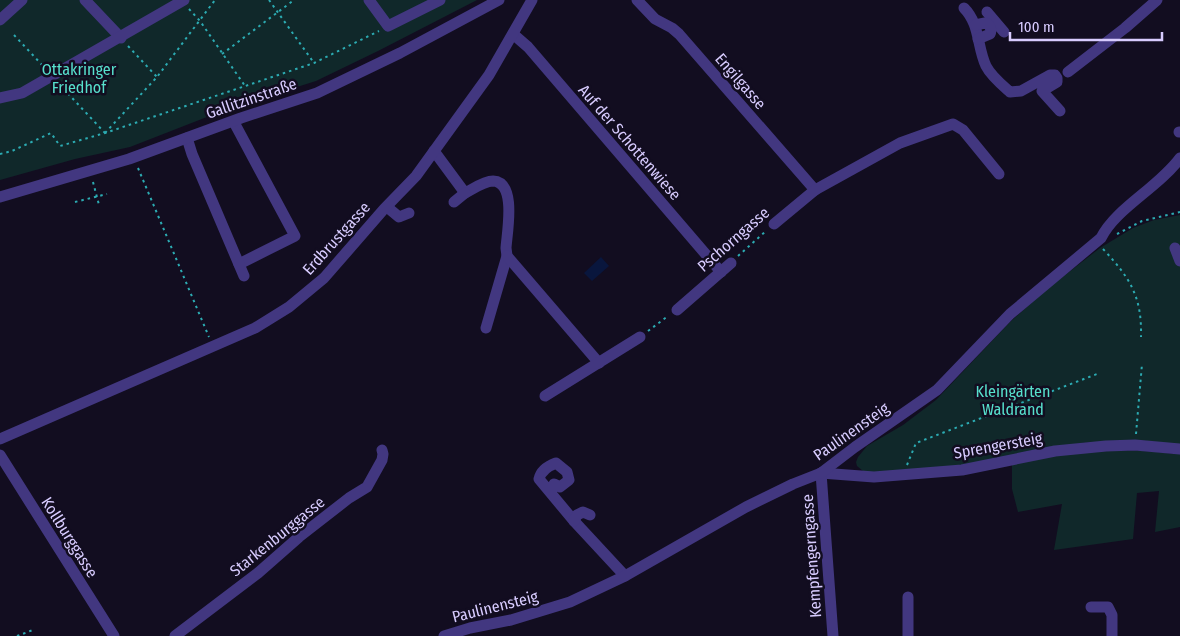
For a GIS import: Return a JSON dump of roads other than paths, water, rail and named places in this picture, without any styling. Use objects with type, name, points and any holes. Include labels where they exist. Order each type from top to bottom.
[{"type":"street","points":[[0,20],[22,0]]},
{"type":"street","points":[[85,0],[121,38]]},
{"type":"street","points":[[369,0],[388,26],[440,0]]},
{"type":"street","name":"Gallitzinstraße","points":[[0,197],[129,159],[317,93],[499,0]]},
{"type":"street","name":"Erdbrustgasse","points":[[0,439],[228,341],[275,317],[324,278],[416,176],[489,75],[532,0]]},
{"type":"street","name":"Engilgasse","points":[[637,0],[655,19],[679,34],[815,190]]},
{"type":"street","points":[[1068,72],[1125,28],[1157,0]]},
{"type":"street","points":[[0,98],[22,93],[183,1]]},
{"type":"street","points":[[964,8],[973,19],[986,65],[990,72],[1010,92],[1021,91],[1050,75],[1055,75],[1057,82],[1042,91],[1060,112]]},
{"type":"street","points":[[978,38],[991,32],[992,24],[987,12]]},
{"type":"street","points":[[975,25],[992,24],[1004,32]]},
{"type":"street","name":"Auf der Schottenwiese","points":[[513,34],[528,47],[721,272]]},
{"type":"street","name":"Pschorngasse","points":[[774,224],[815,190],[900,143],[953,124],[963,130],[999,174]]},
{"type":"street","points":[[236,126],[295,236],[238,264]]},
{"type":"street","points":[[187,138],[244,276]]},
{"type":"street","points":[[434,151],[465,193]]},
{"type":"street","name":"Paulinensteig","points":[[444,636],[470,628],[542,612],[570,602],[625,576],[746,508],[793,484],[821,473],[937,390],[1010,314],[1099,240],[1107,226],[1161,180],[1180,158]]},
{"type":"street","points":[[454,202],[465,193],[486,182],[492,181],[499,182],[504,186],[508,194],[507,256],[486,328]]},
{"type":"street","points":[[387,206],[399,218],[409,213]]},
{"type":"street","points":[[1175,248],[1180,261]]},
{"type":"street","points":[[507,256],[599,363]]},
{"type":"street","name":"Pschorngasse","points":[[676,310],[731,263]]},
{"type":"street","points":[[545,396],[640,336]]},
{"type":"street","name":"Sprengersteig","points":[[821,473],[874,477],[962,470],[1078,448],[1135,445],[1180,449]]},
{"type":"street","name":"Starkenburggasse","points":[[175,636],[258,573],[299,537],[349,498],[366,488],[382,460],[382,450]]},
{"type":"street","name":"Kollburggasse","points":[[0,455],[114,636]]},
{"type":"street","points":[[554,484],[560,488],[569,480],[567,472],[556,463],[544,469],[539,479],[574,521],[625,576]]},
{"type":"street","name":"Kempfengerngasse","points":[[821,473],[833,636]]},
{"type":"street","points":[[574,521],[577,515],[584,512],[590,515]]},
{"type":"street","points":[[908,597],[908,636]]},
{"type":"street","points":[[1091,606],[1108,607],[1112,615],[1112,636]]},
{"type":"water","points":[[601,257],[609,266],[592,281],[584,273]]},
{"type":"park label","name":"Ottakringer Friedhof","points":[[79,78]]},
{"type":"park label","name":"Kleingärten Waldrand","points":[[1013,400]]}]
